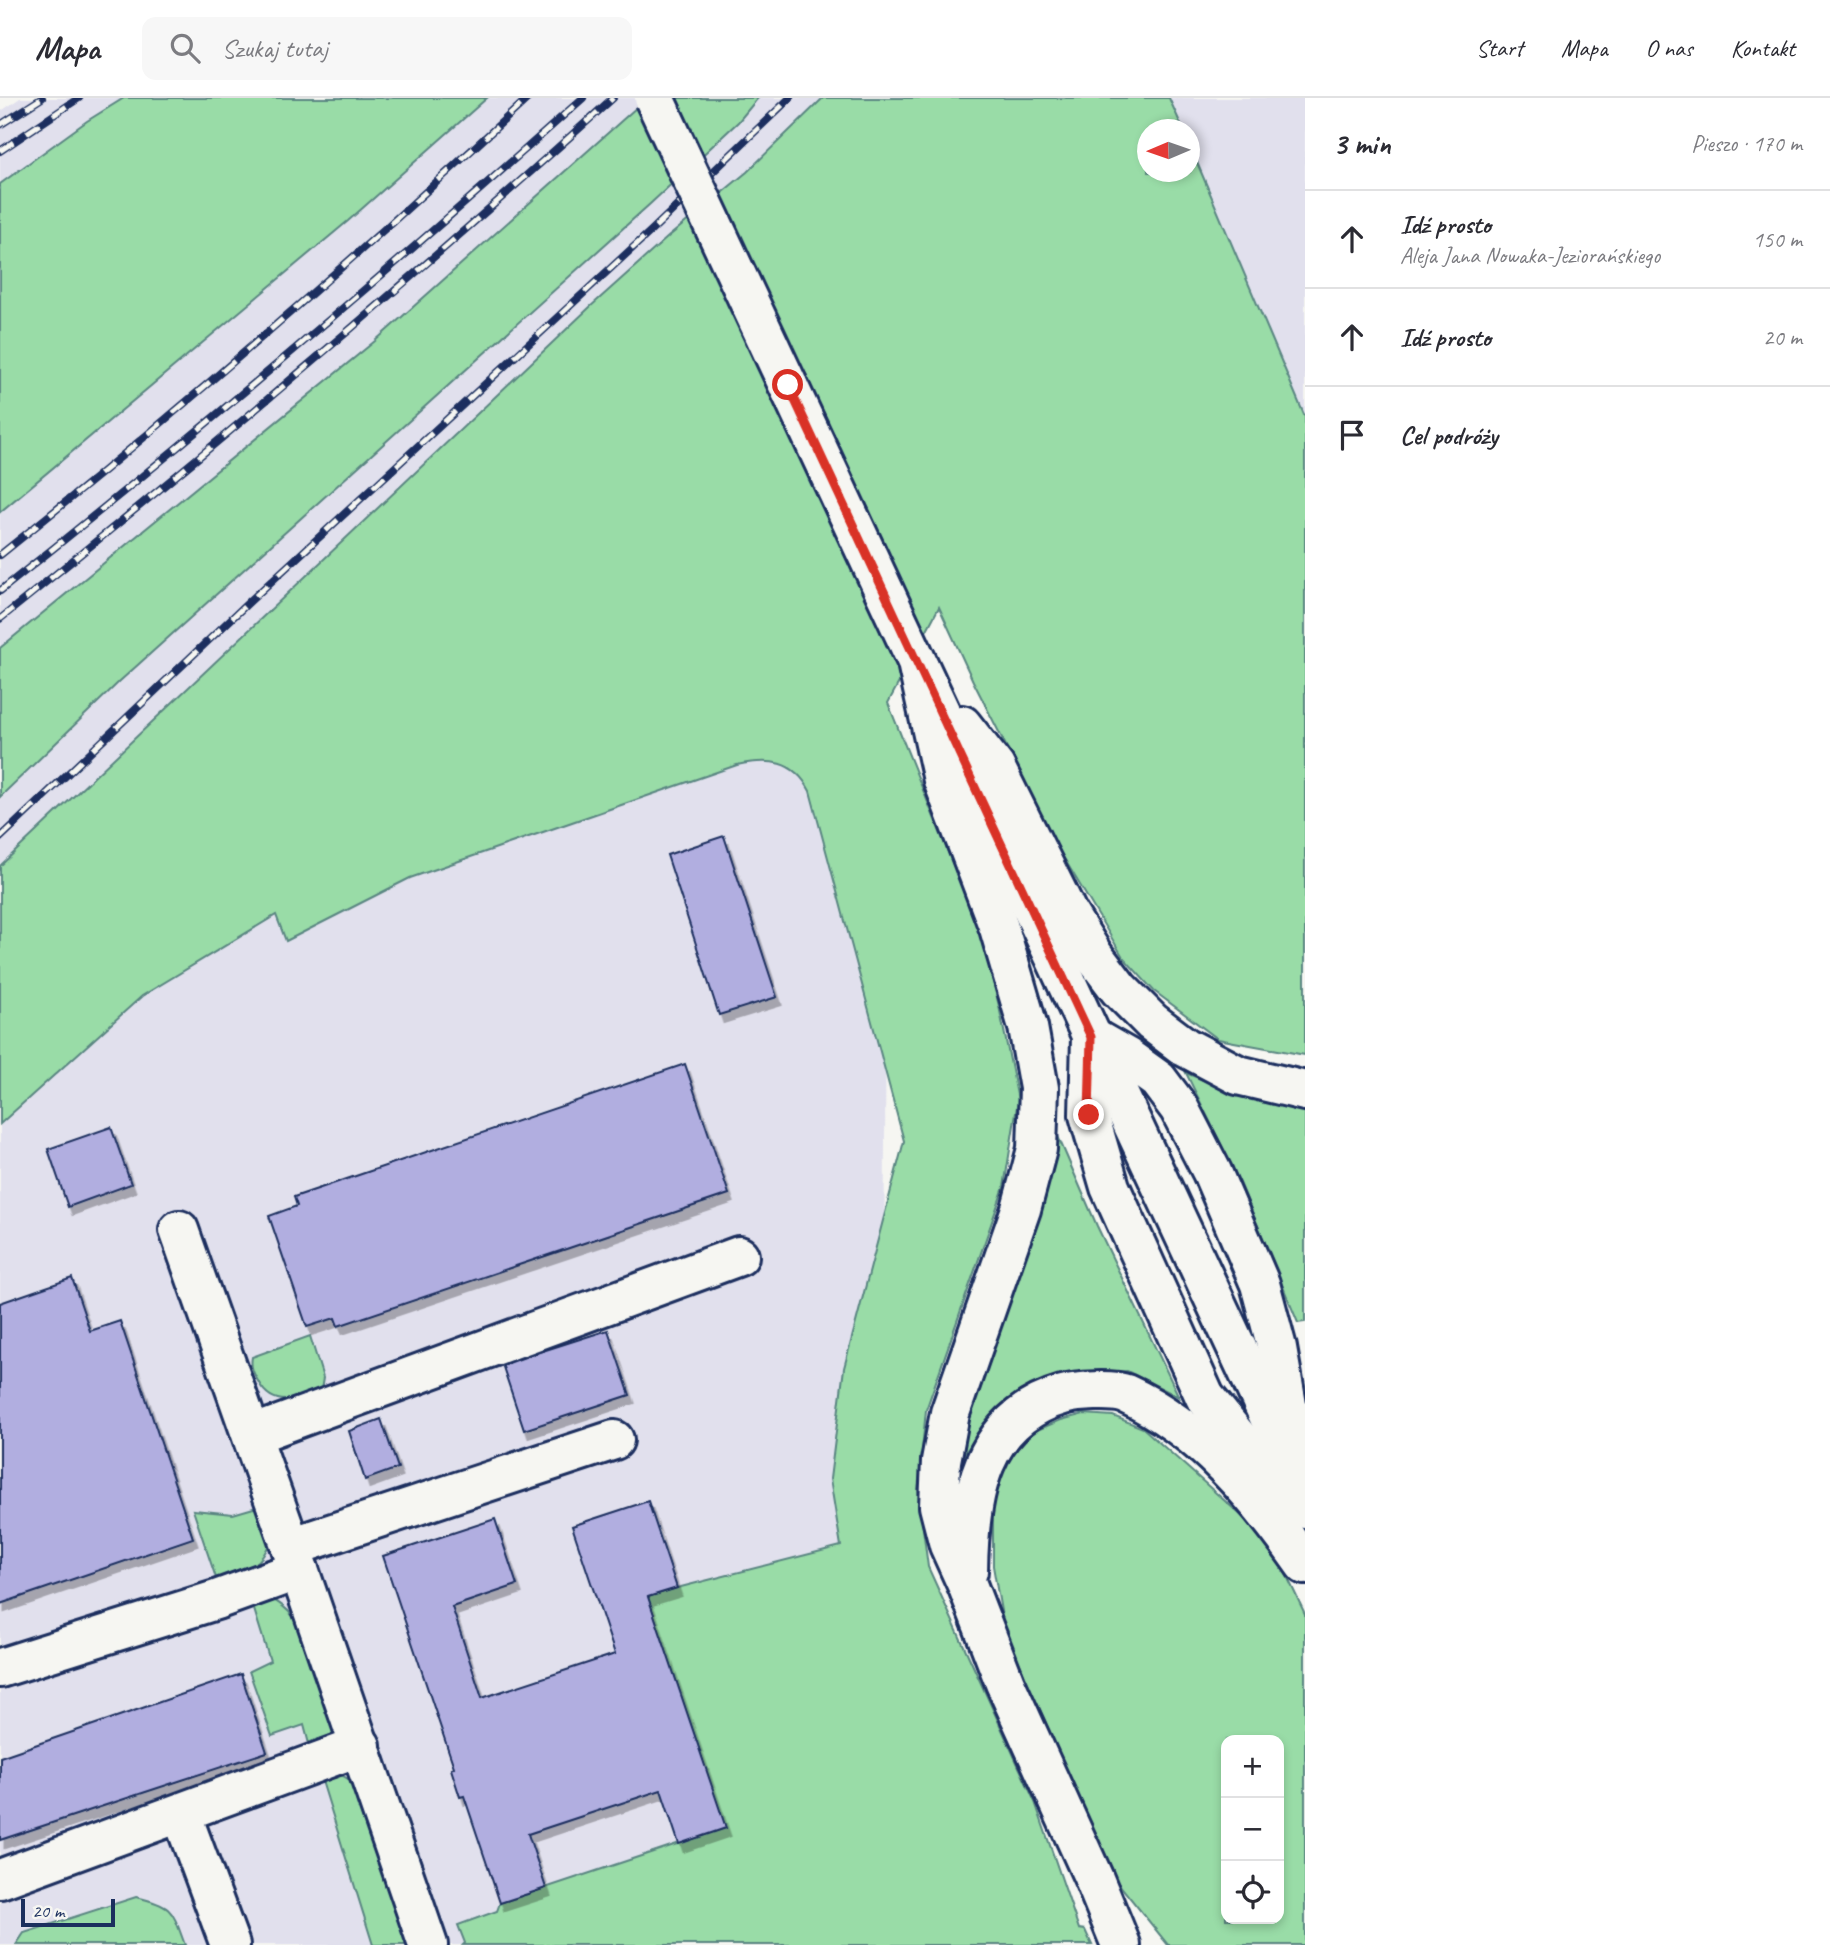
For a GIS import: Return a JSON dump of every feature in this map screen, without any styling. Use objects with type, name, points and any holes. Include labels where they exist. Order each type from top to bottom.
[{"type":"main road","points":[[654,98],[1303,1496]]},
{"type":"main road","points":[[918,667],[995,767],[1069,914],[1094,956],[1119,989],[1152,1022],[1185,1047],[1238,1076],[1305,1091]]},
{"type":"main road","points":[[918,667],[943,780],[999,928],[1028,1027],[1039,1088],[1037,1149],[1021,1209],[950,1413],[941,1461],[939,1506],[949,1545],[968,1587],[1004,1683],[1094,1879],[1121,1945]]},
{"type":"main road","points":[[1091,1037],[1158,1080],[1179,1108],[1212,1172],[1260,1284],[1277,1348],[1303,1496]]},
{"type":"main road","points":[[179,1230],[361,1746],[428,1945]]},
{"type":"main road","points":[[252,1435],[739,1256]]},
{"type":"main road","points":[[968,1587],[969,1526],[975,1489],[986,1458],[999,1438],[1018,1418],[1046,1400],[1074,1391],[1123,1393],[1190,1434],[1242,1485],[1305,1564]]},
{"type":"main road","points":[[0,1668],[216,1600],[295,1559],[614,1440]]},
{"type":"main road","points":[[0,1879],[361,1746]]},
{"type":"main road","points":[[181,1813],[230,1945]]},
{"type":"main road","points":[[1094,1879],[1151,1945]]},
{"type":"shaded area","points":[[20,98],[124,98],[87,121],[0,184],[0,112]]},
{"type":"shaded area","points":[[487,98],[647,98],[375,341],[0,648],[0,512],[348,221]]},
{"type":"shaded area","points":[[758,98],[1305,98],[1305,583],[668,237],[590,307],[0,866],[0,797],[120,681],[738,122]]},
{"type":"shaded area","points":[[888,703],[884,1288],[847,1503],[1042,1945],[0,1945],[0,1124],[142,996],[276,915],[286,941],[410,878],[737,765],[757,760],[774,761]]},
{"type":"green space","points":[[124,98],[487,98],[348,221],[0,512],[0,184],[87,121]]},
{"type":"green space","points":[[647,98],[758,98],[738,122],[650,204],[120,681],[0,797],[0,648],[375,341]]},
{"type":"green space","points":[[823,98],[1169,98],[1178,119],[1137,119],[1137,182],[1200,182],[1200,170],[1305,417],[1305,1055],[1218,1039],[1154,991],[1123,957],[1059,850],[973,681],[939,607],[888,703],[982,937],[1018,1100],[1004,1187],[926,1410],[918,1490],[928,1567],[1035,1802],[1079,1929],[1085,1930],[1092,1945],[463,1945],[465,1943],[458,1925],[497,1911],[500,1903],[725,1828],[648,1597],[841,1546],[830,1479],[844,1368],[904,1141],[810,791],[796,773],[788,767],[770,762],[737,765],[410,878],[286,941],[276,915],[142,996],[0,1124],[0,866],[590,307],[668,237],[747,172]]},
{"type":"green space","points":[[1186,1073],[1235,1093],[1305,1105],[1305,1322],[1298,1323],[1240,1183]]},
{"type":"green space","points":[[1057,1134],[1097,1226],[1179,1397],[1127,1371],[1066,1375],[1020,1392],[981,1429],[965,1453],[960,1467],[962,1444],[991,1337],[1039,1201]]},
{"type":"green space","points":[[310,1336],[323,1378],[321,1390],[287,1400],[279,1399],[265,1391],[252,1368],[252,1357]]},
{"type":"green space","points":[[1084,1414],[1113,1416],[1143,1428],[1253,1526],[1285,1572],[1305,1614],[1305,1945],[1168,1945],[1114,1878],[1004,1628],[993,1566],[993,1501],[1003,1464],[1030,1433]]},
{"type":"green space","points":[[257,1507],[270,1541],[266,1551],[249,1567],[216,1578],[193,1510],[233,1514]]},
{"type":"green space","points":[[272,1599],[286,1609],[308,1639],[323,1676],[339,1730],[337,1741],[313,1759],[304,1725],[272,1736],[249,1671],[270,1661],[253,1606]]},
{"type":"green space","points":[[330,1776],[343,1776],[353,1782],[411,1945],[373,1945],[322,1781]]},
{"type":"green space","points":[[136,1897],[158,1903],[170,1911],[185,1945],[16,1945],[24,1933]]},
{"type":"building","points":[[724,836],[777,997],[719,1015],[667,855]]},
{"type":"building","points":[[685,1064],[729,1194],[338,1326],[335,1318],[307,1327],[269,1216],[297,1206],[294,1197]]},
{"type":"building","points":[[111,1127],[131,1184],[68,1207],[48,1149]]},
{"type":"building","points":[[72,1278],[90,1331],[120,1321],[193,1538],[0,1604],[0,1303]]},
{"type":"building","points":[[608,1330],[630,1395],[524,1430],[502,1364]]},
{"type":"building","points":[[381,1419],[398,1468],[365,1480],[349,1431]]},
{"type":"building","points":[[648,1501],[677,1588],[648,1597],[726,1828],[679,1844],[661,1790],[528,1834],[546,1888],[500,1903],[464,1796],[460,1797],[451,1769],[454,1767],[383,1556],[495,1519],[517,1585],[452,1607],[482,1698],[615,1654],[572,1526]]},
{"type":"building","points":[[241,1674],[267,1752],[0,1840],[0,1757]]},
{"type":"railway","points":[[0,125],[42,98]]},
{"type":"railway","points":[[0,151],[79,98]]},
{"type":"railway","points":[[0,555],[268,332],[528,98]]},
{"type":"railway","points":[[0,591],[295,349],[583,98]]},
{"type":"railway","points":[[0,619],[311,363],[613,98]]},
{"type":"railway","points":[[0,838],[790,98]]},
{"type":"route","points":[[788,385],[1091,1037],[1089,1115]]}]
